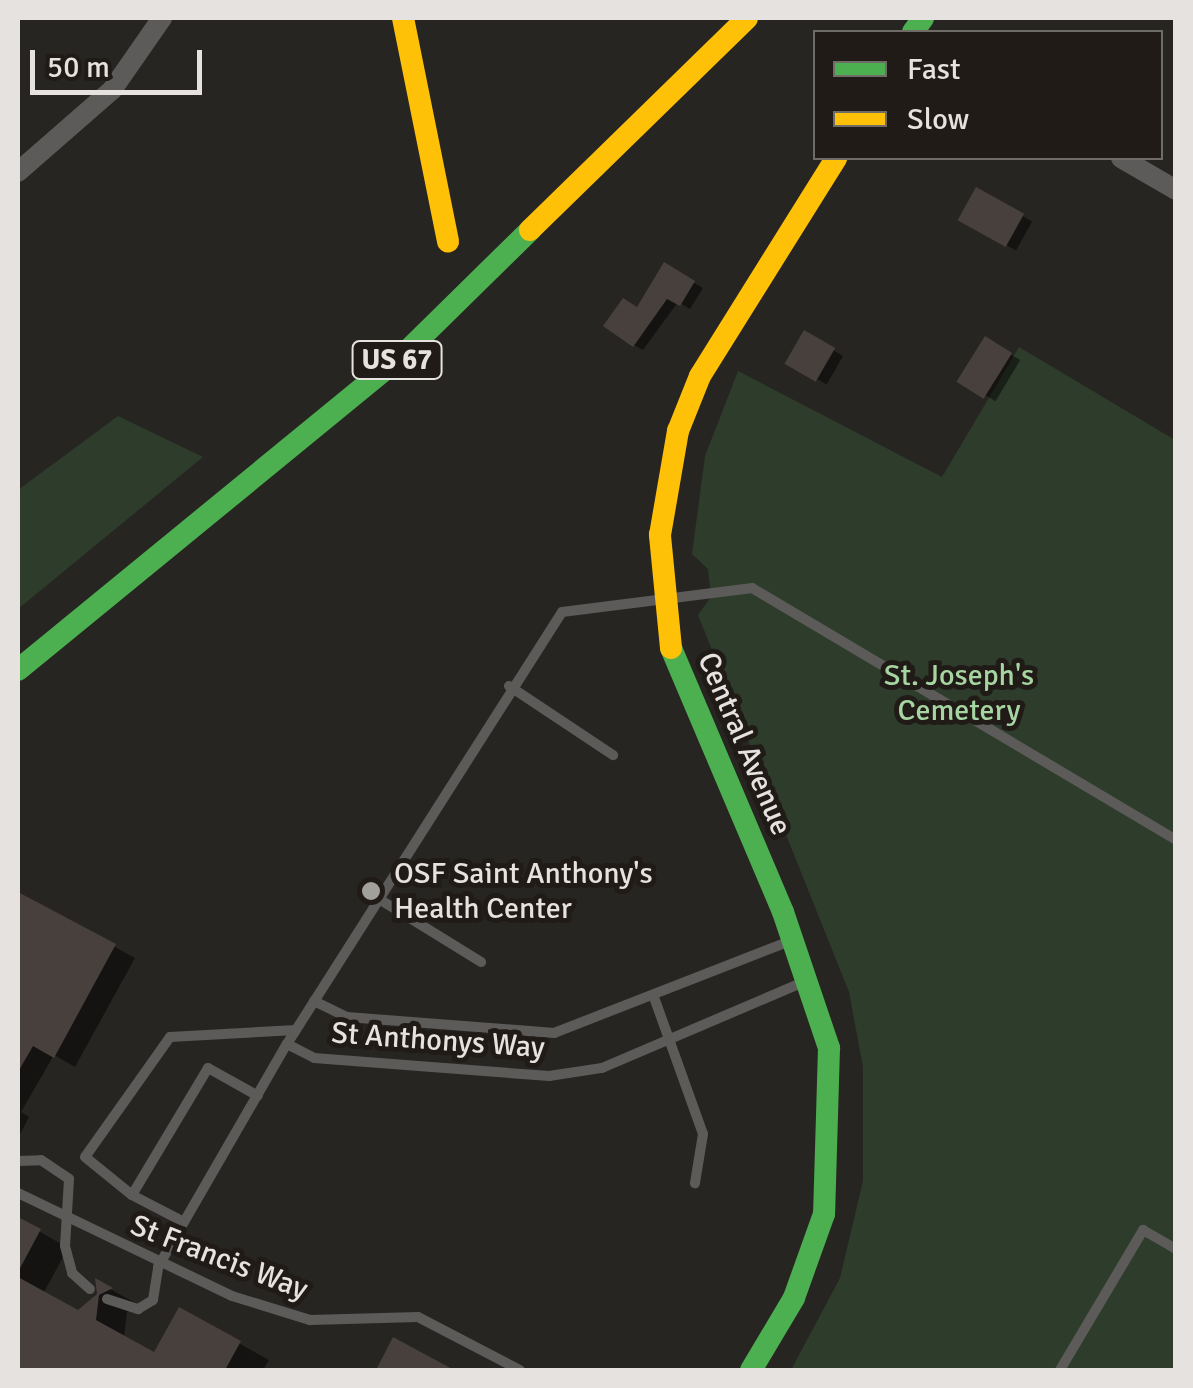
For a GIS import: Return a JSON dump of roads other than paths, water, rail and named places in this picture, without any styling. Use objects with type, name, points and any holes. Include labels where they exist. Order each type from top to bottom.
[{"type":"main road","points":[[404,18],[448,242]]},
{"type":"main road","name":"US 67","points":[[18,670],[402,356],[747,18]]},
{"type":"main road","name":"Central Avenue","points":[[751,1370],[808,1266],[832,1167],[830,1048],[794,940],[676,668],[660,594],[664,501],[686,408],[835,160]]},
{"type":"street","points":[[18,172],[112,90],[162,18]]},
{"type":"street","points":[[1124,160],[1176,190]]},
{"type":"lane","points":[[107,1298],[138,1308],[154,1300],[158,1267],[296,1030],[508,686],[562,612],[660,594],[752,588],[1176,840]]},
{"type":"lane","points":[[508,686],[613,755]]},
{"type":"lane","points":[[380,899],[481,962]]},
{"type":"lane","name":"St Anthonys Way","points":[[314,1001],[347,1017],[514,1034],[587,1026],[794,940]]},
{"type":"lane","name":"St Anthonys Way","points":[[288,1044],[314,1058],[504,1077],[602,1068],[809,980]]},
{"type":"lane","points":[[656,1000],[703,1134],[695,1183]]},
{"type":"lane","points":[[184,1222],[92,1169],[85,1157],[104,1119],[170,1037],[296,1030]]},
{"type":"lane","points":[[132,1195],[208,1068],[258,1096]]},
{"type":"lane","points":[[18,1161],[41,1160],[70,1179]]},
{"type":"lane","points":[[70,1179],[92,1169]]},
{"type":"lane","points":[[70,1179],[72,1273],[90,1289]]},
{"type":"lane","name":"St Francis Way","points":[[18,1193],[158,1267],[310,1320],[418,1317],[520,1370]]},
{"type":"lane","points":[[1060,1370],[1143,1230],[1176,1249]]},
{"type":"place","name":"OSF Saint Anthony's Health Center","points":[[371,891]]},
{"type":"park label","name":"St. Joseph's Cemetery","points":[[959,693]]}]
